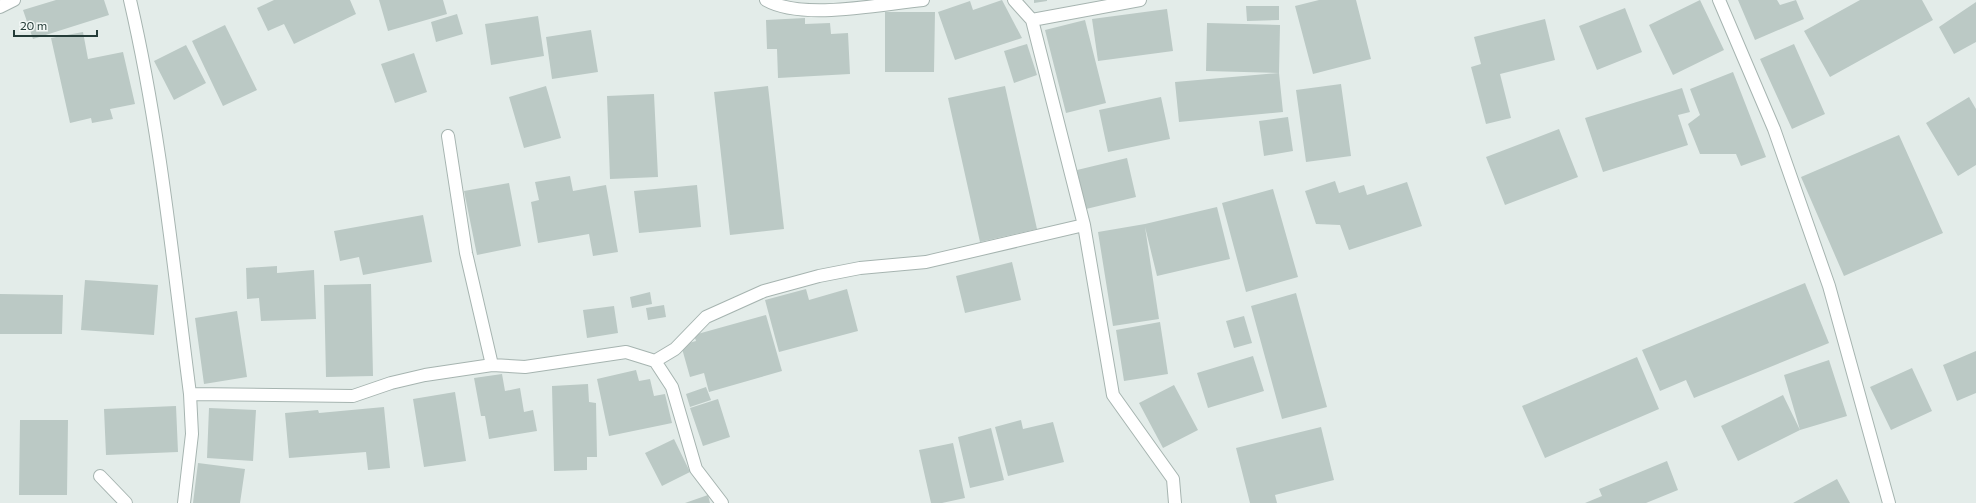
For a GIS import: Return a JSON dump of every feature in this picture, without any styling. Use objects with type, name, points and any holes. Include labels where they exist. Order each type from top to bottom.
[{"type":"street","points":[[0,7],[14,0]]},
{"type":"street","points":[[130,0],[137,31],[158,154],[190,394],[192,434],[184,503]]},
{"type":"street","points":[[766,0],[771,3],[805,10],[847,10],[923,0]]},
{"type":"street","points":[[1014,0],[1032,20],[1084,225],[1113,395],[1174,479],[1175,503]]},
{"type":"street","points":[[1032,20],[1140,0]]},
{"type":"street","points":[[1719,0],[1774,129],[1829,286],[1888,503]]},
{"type":"street","points":[[448,136],[466,253],[492,365]]},
{"type":"street","points":[[655,361],[675,350],[706,317],[764,291],[819,276],[860,268],[926,262],[1084,225]]},
{"type":"street","points":[[190,394],[353,396],[391,383],[425,375],[492,365],[525,367],[626,352],[655,361],[672,387],[696,469],[722,503]]},
{"type":"street","points":[[100,476],[126,503]]},
{"type":"building","points":[[56,0],[104,0],[109,15],[33,39],[23,10]]},
{"type":"building","points":[[274,0],[350,0],[356,14],[294,44],[284,24],[268,31],[257,8]]},
{"type":"building","points":[[379,0],[443,0],[447,14],[388,31]]},
{"type":"building","points":[[1002,0],[1022,38],[955,60],[938,12],[970,1],[973,10]]},
{"type":"building","points":[[1034,0],[1047,0],[1047,1],[1034,3]]},
{"type":"building","points":[[1319,0],[1356,0],[1371,59],[1313,74],[1295,6]]},
{"type":"building","points":[[1700,0],[1724,50],[1673,75],[1649,25]]},
{"type":"building","points":[[1738,0],[1777,0],[1780,5],[1796,0],[1804,19],[1755,40]]},
{"type":"building","points":[[1860,0],[1922,0],[1933,20],[1830,77],[1804,31]]},
{"type":"building","points":[[1976,2],[1976,42],[1954,54],[1939,27]]},
{"type":"building","points":[[1246,6],[1279,6],[1279,20],[1247,21]]},
{"type":"building","points":[[1625,8],[1642,52],[1597,70],[1579,26]]},
{"type":"building","points":[[1167,9],[1173,51],[1098,61],[1092,19]]},
{"type":"building","points":[[885,12],[935,12],[934,72],[885,72]]},
{"type":"building","points":[[457,14],[463,34],[436,42],[431,22]]},
{"type":"building","points":[[538,16],[544,56],[491,65],[485,24]]},
{"type":"building","points":[[805,18],[805,24],[830,23],[831,34],[848,33],[850,74],[778,78],[777,49],[767,49],[766,20]]},
{"type":"building","points":[[1545,19],[1555,60],[1500,74],[1511,118],[1486,124],[1471,67],[1481,64],[1474,37]]},
{"type":"building","points":[[1085,20],[1106,103],[1066,113],[1045,30]]},
{"type":"building","points":[[1207,23],[1280,25],[1279,73],[1206,71]]},
{"type":"building","points":[[225,25],[257,90],[223,106],[192,41]]},
{"type":"building","points":[[591,30],[598,72],[552,79],[546,37]]},
{"type":"building","points":[[83,32],[88,59],[123,52],[135,104],[110,109],[113,119],[92,123],[91,118],[70,123],[51,38]]},
{"type":"building","points":[[1027,44],[1037,75],[1014,83],[1004,51]]},
{"type":"building","points":[[1794,44],[1825,114],[1792,129],[1760,59]]},
{"type":"building","points":[[186,45],[206,83],[174,100],[154,61]]},
{"type":"building","points":[[414,53],[427,92],[395,103],[381,64]]},
{"type":"building","points":[[1733,72],[1766,157],[1741,166],[1736,154],[1700,154],[1688,124],[1700,115],[1690,89]]},
{"type":"building","points":[[1279,73],[1283,112],[1179,122],[1175,82]]},
{"type":"building","points":[[1341,84],[1351,156],[1306,162],[1296,90]]},
{"type":"building","points":[[546,86],[561,138],[524,148],[509,97]]},
{"type":"building","points":[[768,86],[784,229],[730,235],[714,92]]},
{"type":"building","points":[[1005,86],[1037,229],[980,242],[948,98]]},
{"type":"building","points":[[1682,88],[1690,112],[1678,115],[1688,145],[1603,172],[1585,118]]},
{"type":"building","points":[[654,94],[658,177],[610,179],[607,96]]},
{"type":"building","points":[[1161,97],[1170,139],[1108,152],[1099,110]]},
{"type":"building","points":[[1969,97],[1976,109],[1976,165],[1958,176],[1926,123]]},
{"type":"building","points":[[1288,117],[1293,151],[1264,156],[1259,121]]},
{"type":"building","points":[[1559,129],[1578,177],[1505,205],[1486,157]]},
{"type":"building","points":[[1899,135],[1943,233],[1844,276],[1801,177]]},
{"type":"building","points":[[1127,158],[1136,197],[1086,209],[1077,170]]},
{"type":"building","points":[[570,176],[573,191],[606,185],[618,252],[593,256],[589,234],[538,243],[531,202],[539,200],[535,182]]},
{"type":"building","points":[[1335,181],[1339,193],[1364,185],[1367,195],[1407,182],[1422,226],[1349,250],[1340,225],[1316,224],[1305,191]]},
{"type":"building","points":[[509,183],[521,246],[477,255],[464,191]]},
{"type":"building","points":[[697,185],[701,227],[639,233],[634,191]]},
{"type":"building","points":[[1273,189],[1298,277],[1246,292],[1222,203]]},
{"type":"building","points":[[1217,207],[1230,259],[1157,276],[1145,227],[1159,319],[1113,326],[1098,232],[1145,224]]},
{"type":"building","points":[[423,215],[432,262],[363,275],[359,257],[340,261],[334,231]]},
{"type":"building","points":[[1012,262],[1021,300],[965,313],[956,276]]},
{"type":"building","points":[[277,266],[277,273],[314,270],[316,319],[261,321],[259,298],[247,299],[246,268]]},
{"type":"building","points":[[85,280],[158,285],[154,335],[81,330]]},
{"type":"building","points":[[1805,283],[1829,343],[1694,398],[1686,380],[1660,391],[1642,350]]},
{"type":"building","points":[[371,284],[373,376],[326,377],[324,285]]},
{"type":"building","points":[[806,289],[809,300],[847,289],[858,331],[779,352],[765,300]]},
{"type":"building","points":[[650,292],[652,304],[632,308],[630,297]]},
{"type":"building","points":[[1296,293],[1327,407],[1282,419],[1251,306]]},
{"type":"building","points":[[0,294],[63,295],[62,334],[0,334]]},
{"type":"building","points":[[664,305],[666,317],[648,320],[646,308]]},
{"type":"building","points":[[614,306],[618,333],[587,338],[583,310]]},
{"type":"building","points":[[237,311],[247,377],[204,384],[195,318]]},
{"type":"building","points":[[766,315],[782,371],[709,392],[704,373],[690,377],[681,345],[696,341],[694,335]]},
{"type":"building","points":[[1244,316],[1252,343],[1234,348],[1226,321]]},
{"type":"building","points":[[1160,322],[1168,374],[1124,381],[1116,330]]},
{"type":"building","points":[[1976,351],[1976,393],[1957,401],[1943,365]]},
{"type":"building","points":[[1253,356],[1264,391],[1208,408],[1197,373]]},
{"type":"building","points":[[1637,357],[1659,409],[1545,458],[1522,406]]},
{"type":"building","points":[[1829,360],[1847,416],[1800,430],[1784,375]]},
{"type":"building","points":[[1912,368],[1932,411],[1891,430],[1870,387]]},
{"type":"building","points":[[636,370],[639,381],[650,379],[654,396],[665,394],[672,423],[609,436],[597,379]]},
{"type":"building","points":[[502,374],[505,391],[520,388],[524,412],[533,410],[537,431],[489,439],[485,416],[481,416],[474,378]]},
{"type":"building","points":[[588,384],[589,402],[596,403],[597,457],[587,457],[587,470],[554,471],[552,386]]},
{"type":"building","points":[[1174,385],[1198,430],[1163,448],[1139,403]]},
{"type":"building","points":[[706,387],[711,400],[690,407],[686,394]]},
{"type":"building","points":[[455,392],[466,461],[424,467],[413,399]]},
{"type":"building","points":[[1783,395],[1800,430],[1738,461],[1721,426]]},
{"type":"building","points":[[718,399],[730,437],[703,446],[690,408]]},
{"type":"building","points":[[176,406],[178,452],[106,455],[104,409]]},
{"type":"building","points":[[384,407],[390,468],[368,470],[366,452],[289,458],[285,413],[318,410],[319,413]]},
{"type":"building","points":[[209,408],[256,410],[253,461],[207,458]]},
{"type":"building","points":[[20,420],[68,420],[67,495],[19,495]]},
{"type":"building","points":[[1021,420],[1023,429],[1053,422],[1064,462],[1008,476],[995,427]]},
{"type":"building","points":[[1321,427],[1334,480],[1275,495],[1277,503],[1250,503],[1236,448]]},
{"type":"building","points":[[991,428],[1004,480],[970,488],[958,437]]},
{"type":"building","points":[[674,439],[690,472],[662,486],[645,453]]},
{"type":"building","points":[[953,443],[965,498],[942,503],[931,503],[919,450]]},
{"type":"building","points":[[1667,461],[1678,490],[1646,503],[1585,503],[1602,496],[1599,489]]},
{"type":"building","points":[[198,463],[245,469],[240,503],[193,503]]},
{"type":"building","points":[[1837,479],[1850,503],[1793,503]]},
{"type":"building","points":[[708,495],[710,503],[685,503]]}]
